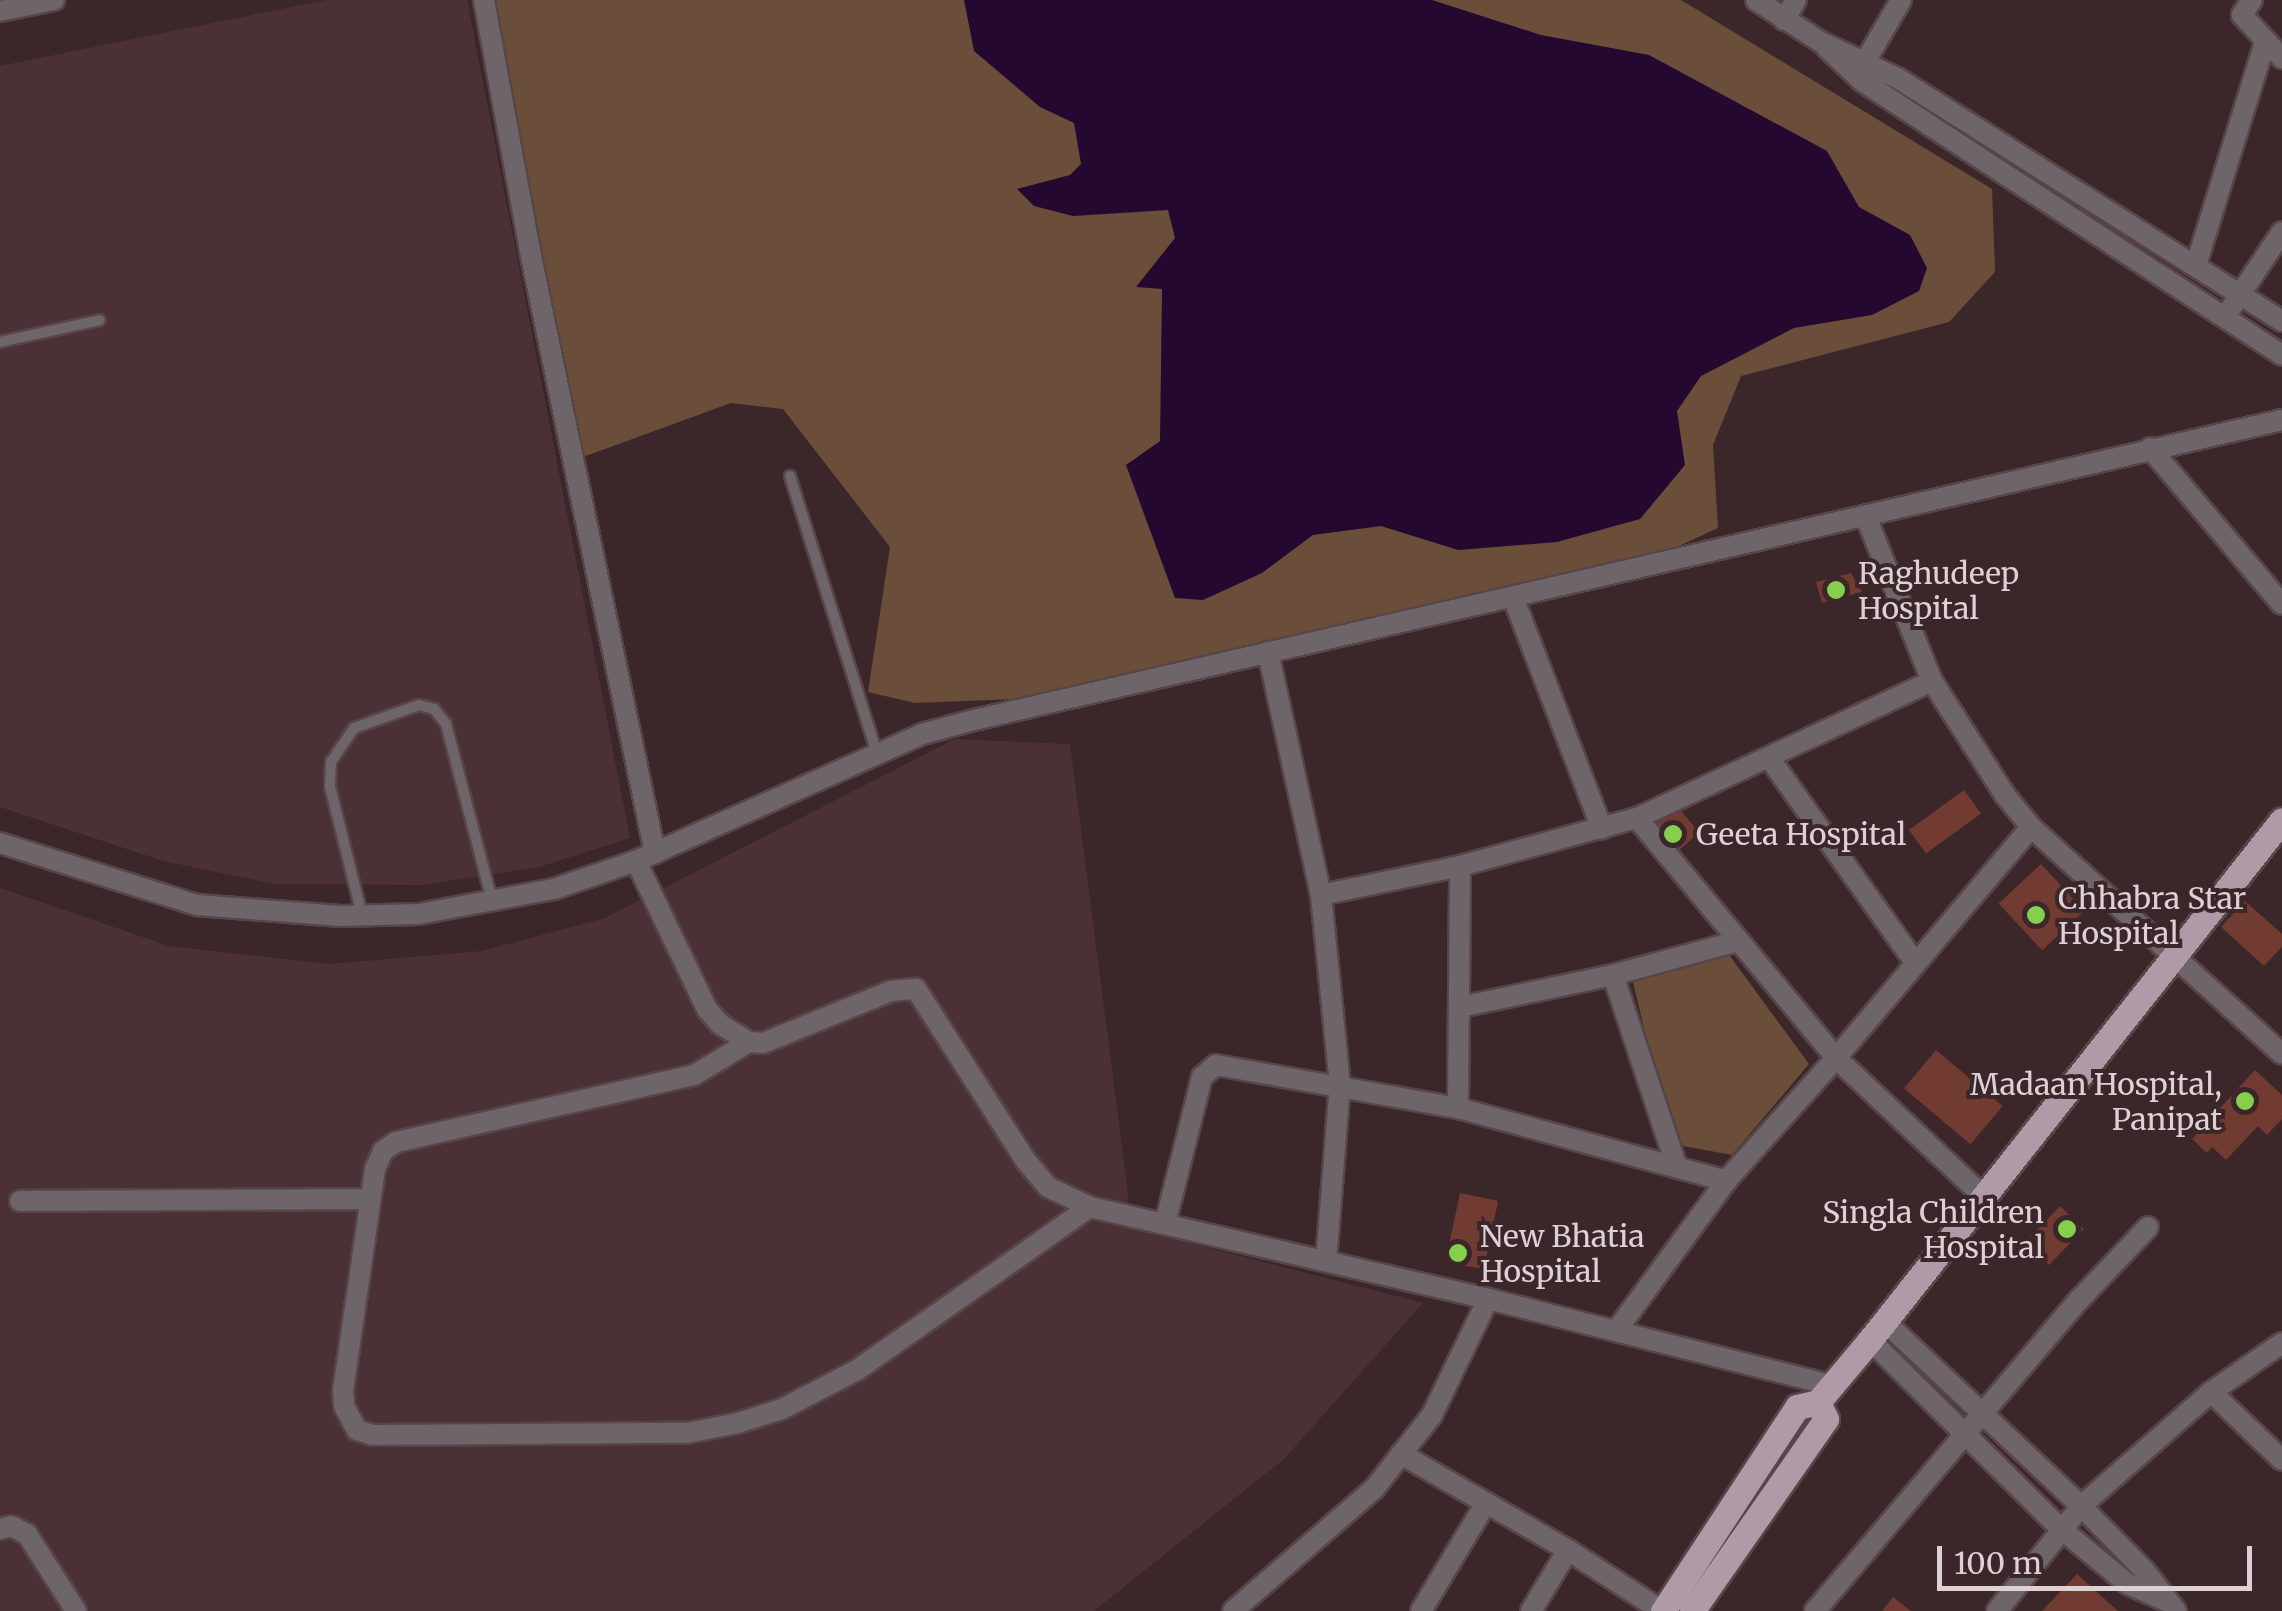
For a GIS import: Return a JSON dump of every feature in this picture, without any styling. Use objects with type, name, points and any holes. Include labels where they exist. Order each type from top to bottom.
[{"type":"main road","points":[[1662,1611],[1798,1407],[1825,1393],[1877,1330],[2282,820]]},
{"type":"main road","points":[[1692,1611],[1826,1420],[1825,1393]]},
{"type":"street","points":[[0,11],[54,0]]},
{"type":"street","points":[[484,0],[645,857],[707,1010],[720,1024],[749,1042]]},
{"type":"street","points":[[1756,0],[1821,42],[1866,60],[2282,321]]},
{"type":"street","points":[[1784,20],[1796,0]]},
{"type":"street","points":[[1866,60],[1901,0]]},
{"type":"street","points":[[2242,5],[2265,42],[2282,58]]},
{"type":"street","points":[[1821,42],[1872,88],[2282,354]]},
{"type":"street","points":[[2196,265],[2265,42]]},
{"type":"street","points":[[2225,317],[2282,232]]},
{"type":"street","points":[[0,842],[197,906],[362,916],[419,914],[554,889],[645,857],[877,753],[974,720],[2282,420]]},
{"type":"street","points":[[2150,448],[2282,604]]},
{"type":"street","points":[[1866,516],[1932,681],[1983,764],[2031,827],[2282,1054]]},
{"type":"street","points":[[1513,596],[1602,830]]},
{"type":"street","points":[[1268,652],[1322,895],[1340,1084],[1326,1260]]},
{"type":"street","points":[[1322,895],[1460,866],[1637,818],[1932,681]]},
{"type":"street","points":[[1770,759],[1915,962]]},
{"type":"street","points":[[1637,818],[1836,1058],[1982,1195]]},
{"type":"street","points":[[1616,1331],[1726,1181],[1836,1058],[2031,827]]},
{"type":"street","points":[[1458,1108],[1460,866]]},
{"type":"street","points":[[1460,1007],[1613,975],[1738,940]]},
{"type":"street","points":[[1613,975],[1676,1164]]},
{"type":"street","points":[[1090,1207],[858,1370],[782,1408],[738,1423],[687,1433],[372,1435],[357,1430],[348,1419],[343,1390],[370,1198],[378,1160],[396,1142],[694,1074],[749,1042],[775,1040],[891,990],[916,989],[1026,1161],[1048,1187],[1090,1207],[1488,1298],[1825,1393]]},
{"type":"street","points":[[1165,1224],[1202,1077],[1208,1070],[1228,1066],[1458,1108],[1676,1164],[1726,1181]]},
{"type":"street","points":[[20,1201],[370,1198]]},
{"type":"street","points":[[1815,1611],[1981,1414],[2148,1227]]},
{"type":"street","points":[[1233,1611],[1374,1489],[1457,1371],[1488,1298]]},
{"type":"street","points":[[1877,1330],[1981,1414],[2081,1506],[2144,1570],[2171,1606]]},
{"type":"street","points":[[1877,1330],[1966,1432],[2060,1528],[2128,1584],[2171,1606]]},
{"type":"street","points":[[1997,1611],[2081,1506],[2211,1392],[2282,1343]]},
{"type":"street","points":[[2211,1392],[2282,1460]]},
{"type":"street","points":[[1401,1454],[1568,1550],[1662,1611]]},
{"type":"street","points":[[1421,1611],[1486,1503]]},
{"type":"street","points":[[0,1529],[10,1526],[28,1534],[76,1611]]},
{"type":"street","points":[[1530,1611],[1568,1550]]},
{"type":"street","points":[[1250,1611],[1268,1584]]},
{"type":"lane","points":[[0,342],[100,320]]},
{"type":"lane","points":[[790,476],[877,753]]},
{"type":"lane","points":[[362,916],[330,787],[331,762],[354,728],[420,705],[434,709],[446,724],[492,900]]},
{"type":"shaded area","points":[[326,0],[467,0],[630,838],[539,867],[421,885],[276,884],[163,861],[0,807],[0,66]]},
{"type":"shaded area","points":[[490,0],[1681,0],[1992,189],[1995,272],[1949,322],[1741,376],[1713,445],[1718,528],[1666,552],[1015,699],[915,703],[868,692],[890,547],[783,409],[731,403],[583,457]]},
{"type":"shaded area","points":[[964,0],[1432,0],[1541,35],[1649,55],[1827,151],[1859,207],[1910,235],[1927,268],[1919,291],[1872,315],[1794,328],[1701,376],[1677,411],[1685,465],[1640,519],[1557,542],[1458,550],[1381,526],[1313,535],[1262,573],[1203,600],[1175,598],[1126,465],[1160,441],[1162,289],[1136,287],[1175,238],[1168,210],[1073,216],[1034,206],[1017,189],[1070,175],[1081,164],[1074,123],[1040,107],[974,51]]},
{"type":"shaded area","points":[[955,739],[1070,744],[1128,1193],[1127,1227],[1423,1303],[1284,1459],[1094,1611],[0,1611],[0,888],[169,946],[330,964],[482,951],[605,918]]},
{"type":"shaded area","points":[[1724,948],[1809,1064],[1732,1155],[1672,1144],[1632,978]]},
{"type":"building","points":[[1851,573],[1862,592],[1822,603],[1816,582]]},
{"type":"building","points":[[1964,790],[1981,813],[1926,853],[1909,830]]},
{"type":"building","points":[[1677,806],[1699,833],[1679,850],[1656,823]]},
{"type":"building","points":[[2041,864],[2085,911],[2042,950],[1999,904]]},
{"type":"building","points":[[2245,901],[2282,934],[2282,947],[2264,966],[2221,927]]},
{"type":"building","points":[[1936,1050],[2003,1106],[1971,1144],[1904,1088]]},
{"type":"building","points":[[2255,1070],[2282,1095],[2282,1119],[2267,1135],[2258,1126],[2226,1160],[2212,1147],[2207,1153],[2192,1139]]},
{"type":"building","points":[[1460,1193],[1498,1201],[1484,1270],[1445,1261]]},
{"type":"building","points":[[2060,1206],[2084,1229],[2049,1265],[2025,1242]]},
{"type":"building","points":[[2077,1574],[2118,1611],[2042,1611]]},
{"type":"building","points":[[1893,1597],[1911,1611],[1882,1611]]},
{"type":"place","name":"Raghudeep Hospital","points":[[1836,590]]},
{"type":"place","name":"Geeta Hospital","points":[[1673,834]]},
{"type":"place","name":"Chhabra Star Hospital","points":[[2036,915]]},
{"type":"place","name":"Madaan Hospital, Panipat","points":[[2245,1101]]},
{"type":"place","name":"Singla Children Hospital","points":[[2067,1229]]},
{"type":"place","name":"New Bhatia Hospital","points":[[1458,1253]]}]
